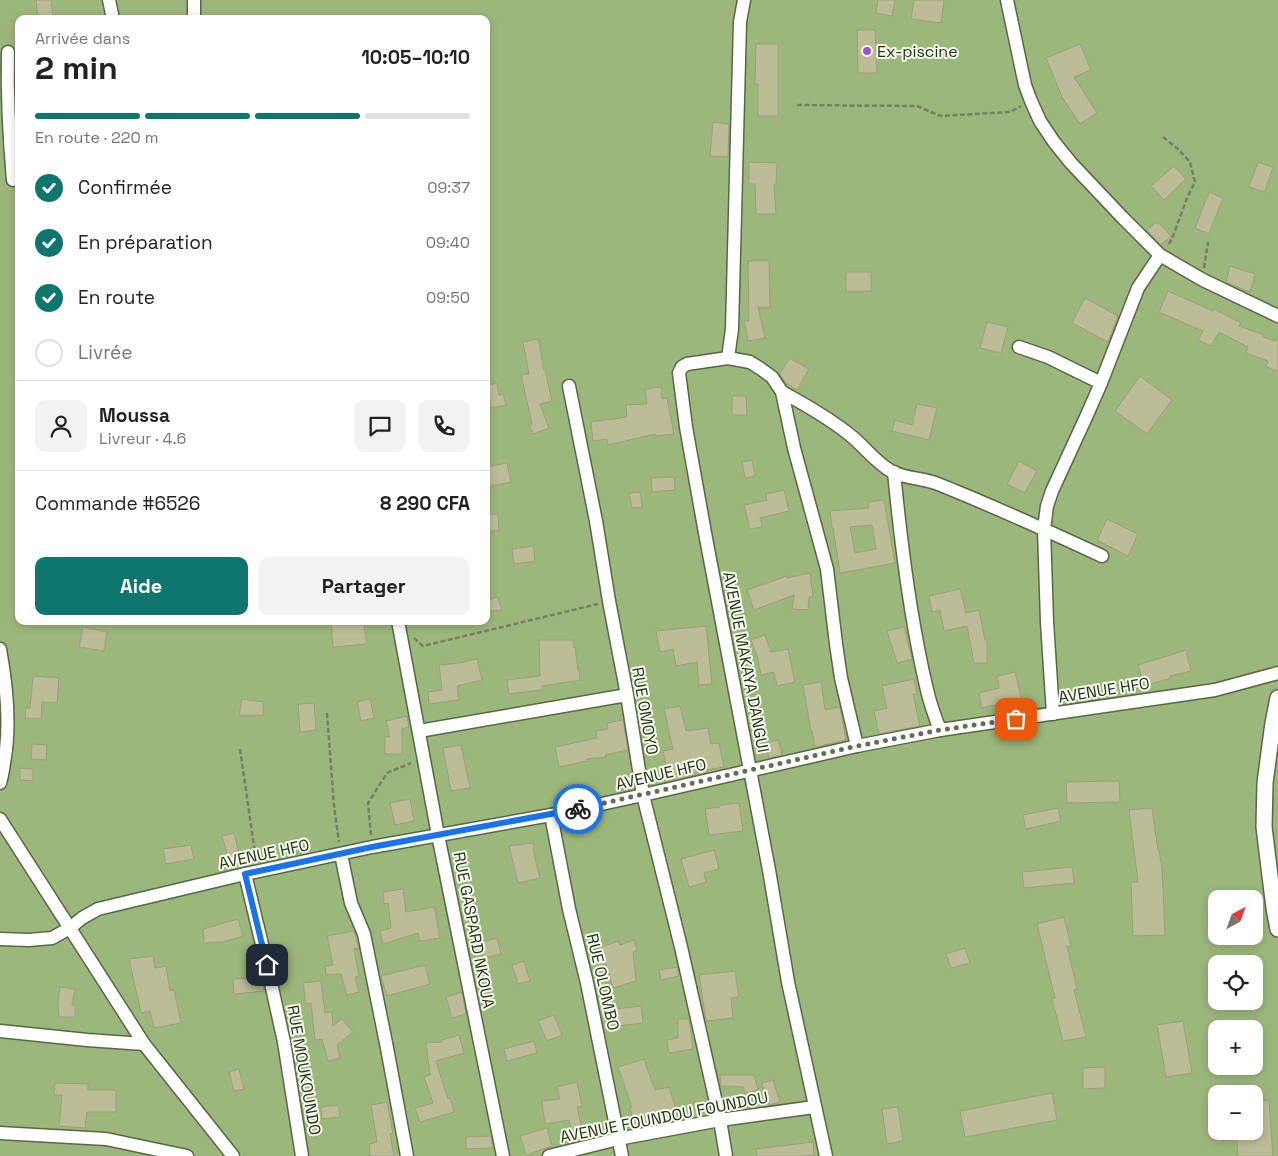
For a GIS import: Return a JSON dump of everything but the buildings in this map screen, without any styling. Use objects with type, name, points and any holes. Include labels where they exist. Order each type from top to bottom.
[{"type":"street","points":[[109,0],[112,15]]},
{"type":"street","points":[[194,0],[194,15]]},
{"type":"street","points":[[744,0],[740,22],[732,329],[728,358],[750,362],[772,377],[782,392],[794,448],[827,569],[841,678],[857,746]]},
{"type":"street","points":[[1007,0],[1030,101],[1044,128],[1071,162],[1160,255],[1203,280],[1278,316]]},
{"type":"street","points":[[9,52],[8,127],[14,180]]},
{"type":"street","points":[[1053,714],[1047,622],[1044,529],[1047,506],[1052,490],[1101,383],[1138,288],[1160,255]]},
{"type":"street","points":[[1019,347],[1048,357],[1101,383]]},
{"type":"street","name":"AVENUE MAKAYA DANGUI","points":[[728,358],[687,364],[679,373],[686,427],[769,870],[788,982],[826,1156]]},
{"type":"street","name":"RUE OMOYO","points":[[569,386],[596,521],[643,795],[681,946],[720,1120],[726,1156]]},
{"type":"street","points":[[782,392],[838,425],[894,472],[906,477],[932,481],[987,503],[1102,556]]},
{"type":"street","points":[[894,472],[900,541],[914,623],[927,691],[940,730]]},
{"type":"street","name":"RUE GASPARD NKOUA","points":[[398,625],[438,835],[503,1156]]},
{"type":"street","points":[[0,649],[6,679],[8,724],[7,750],[0,783]]},
{"type":"street","name":"AVENUE HFO","points":[[0,939],[29,940],[52,938],[98,910],[251,873],[372,847],[551,815],[857,746],[940,730],[1215,690],[1278,673]]},
{"type":"street","points":[[419,731],[627,695]]},
{"type":"street","points":[[1278,698],[1265,783],[1264,827],[1278,929]]},
{"type":"street","name":"RUE OLOMBO","points":[[551,815],[569,909],[587,983],[622,1156]]},
{"type":"street","points":[[0,819],[144,1044],[233,1156]]},
{"type":"street","points":[[341,854],[351,903],[364,934],[386,1040],[406,1156]]},
{"type":"street","name":"RUE MOUKOUNDO","points":[[251,873],[265,956],[284,1042],[302,1156]]},
{"type":"street","points":[[0,1031],[144,1044]]},
{"type":"street","name":"AVENUE FOUNDOU FOUNDOU","points":[[549,1156],[618,1139],[720,1120],[814,1107]]},
{"type":"street","points":[[0,1133],[106,1139],[187,1156]]},
{"type":"path","points":[[797,105],[917,106],[940,116],[1010,112],[1030,101]]},
{"type":"path","points":[[1160,255],[1172,239],[1195,182],[1190,162],[1164,137]]},
{"type":"path","points":[[1203,280],[1208,242]]},
{"type":"path","points":[[400,625],[423,646],[609,601]]},
{"type":"path","points":[[327,713],[334,806],[341,854]]},
{"type":"path","points":[[240,749],[251,873]]},
{"type":"path","points":[[372,847],[368,803],[387,773],[424,758]]},
{"type":"green space","points":[[0,0],[1278,0],[1278,1156],[0,1156]]},
{"type":"way so far","points":[[578,809],[857,746],[940,730],[1016,719]]},
{"type":"place","name":"Ex-piscine","points":[[867,51]]},
{"type":"route","points":[[267,965],[245,874],[372,847],[578,809]]}]
